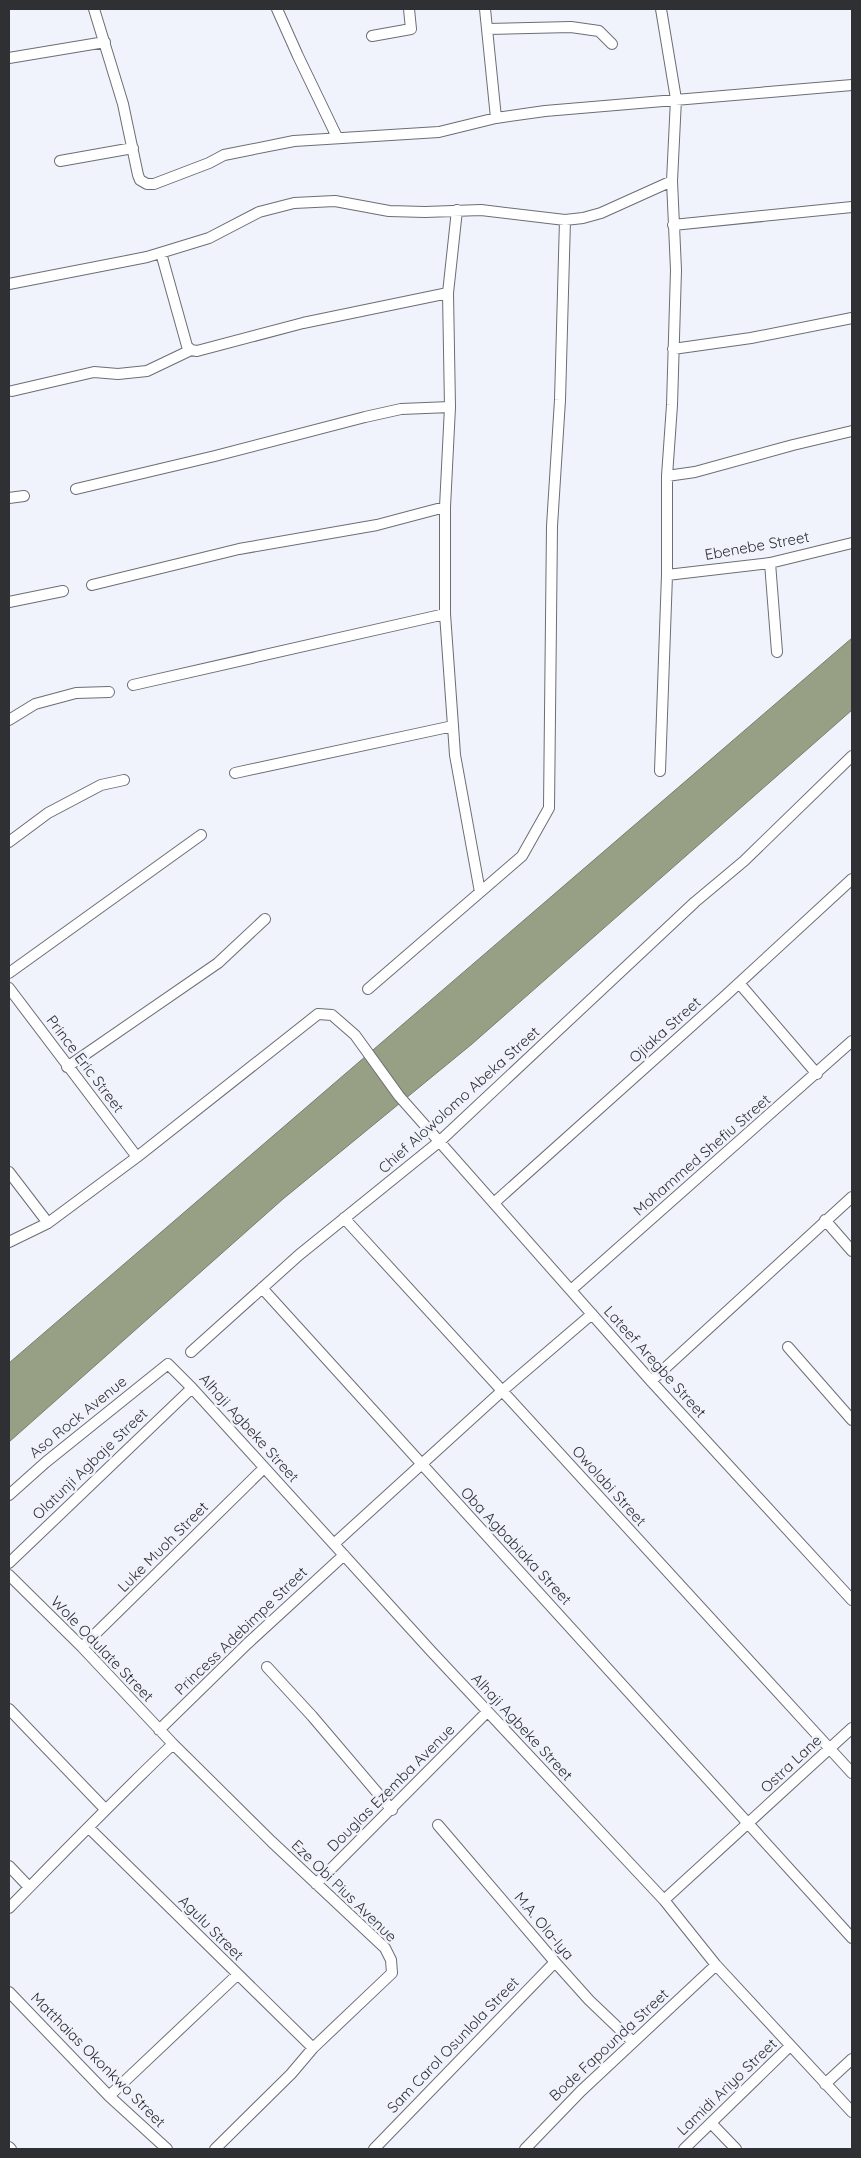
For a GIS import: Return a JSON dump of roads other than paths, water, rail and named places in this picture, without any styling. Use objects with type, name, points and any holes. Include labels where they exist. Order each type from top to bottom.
[{"type":"street","points":[[94,9],[123,104],[140,180],[147,184],[154,184],[224,156],[294,141],[439,132],[496,118],[545,111],[852,85]]},
{"type":"street","points":[[277,9],[337,137]]},
{"type":"street","points":[[372,36],[411,29],[410,9]]},
{"type":"street","points":[[485,9],[496,118]]},
{"type":"street","points":[[660,771],[667,575],[667,476],[676,270],[672,181],[676,99],[661,9]]},
{"type":"street","points":[[487,29],[571,27],[599,31],[612,44]]},
{"type":"street","points":[[9,58],[105,42]]},
{"type":"street","points":[[60,161],[132,148]]},
{"type":"street","points":[[9,284],[101,267],[161,253],[208,238],[265,209],[294,202],[329,201],[389,211],[494,211],[565,220],[601,214],[672,181]]},
{"type":"street","points":[[673,225],[852,207]]},
{"type":"street","points":[[457,210],[448,293],[450,407],[445,507],[445,614],[455,755],[480,892]]},
{"type":"street","points":[[368,990],[522,856],[549,808],[552,526],[560,400],[565,220]]},
{"type":"street","points":[[161,253],[187,346],[191,350]]},
{"type":"street","points":[[12,391],[94,372],[118,374],[147,371],[191,350],[196,351],[303,323],[448,293]]},
{"type":"street","points":[[673,349],[751,338],[852,318]]},
{"type":"street","points":[[76,489],[401,409],[450,407]]},
{"type":"street","points":[[667,476],[695,472],[852,431]]},
{"type":"street","points":[[9,498],[24,496]]},
{"type":"street","points":[[92,585],[239,549],[377,525],[445,507]]},
{"type":"street","name":"Ebenebe Street","points":[[667,575],[770,562],[852,543]]},
{"type":"street","points":[[770,562],[777,652]]},
{"type":"street","points":[[9,602],[63,591]]},
{"type":"street","points":[[133,685],[445,614]]},
{"type":"street","points":[[9,720],[36,704],[76,693],[108,692]]},
{"type":"street","points":[[235,773],[453,726]]},
{"type":"street","name":"Chief Alowolomo Abeka Street","points":[[191,1352],[344,1218],[397,1178],[440,1141],[695,902],[744,861],[852,756]]},
{"type":"street","points":[[9,842],[48,813],[101,785],[124,780]]},
{"type":"street","points":[[9,973],[201,836]]},
{"type":"street","name":"Ojiaka Street","points":[[495,1202],[739,984],[852,879]]},
{"type":"street","points":[[68,1067],[218,963],[265,920]]},
{"type":"street","points":[[739,984],[817,1074]]},
{"type":"street","name":"Prince Eric Street","points":[[9,988],[137,1157]]},
{"type":"street","name":"Lateef Aregbe Street","points":[[9,1242],[48,1223],[137,1157],[318,1014],[332,1015],[355,1036],[399,1096],[495,1202],[651,1381],[852,1600]]},
{"type":"street","name":"Mohammed Shefiu Street","points":[[571,1290],[852,1041]]},
{"type":"street","points":[[9,1172],[48,1223]]},
{"type":"street","points":[[651,1381],[852,1197]]},
{"type":"street","name":"Owolabi Street","points":[[344,1218],[852,1773]]},
{"type":"street","points":[[825,1220],[852,1251]]},
{"type":"street","name":"Oba Agbabiaka Street","points":[[262,1288],[852,1938]]},
{"type":"street","points":[[335,1543],[502,1391],[592,1314]]},
{"type":"street","points":[[788,1347],[852,1420]]},
{"type":"street","name":"Alhaji Agbeke Street","points":[[168,1364],[335,1543],[487,1712],[664,1900],[716,1965],[852,2112]]},
{"type":"street","name":"Aso Rock Avenue","points":[[9,1495],[46,1462],[168,1364]]},
{"type":"street","name":"Olatunji Agbaje Street","points":[[9,1563],[192,1388]]},
{"type":"street","name":"Luke Muoh Street","points":[[82,1647],[264,1468]]},
{"type":"street","name":"Princess Adebimpe Street","points":[[159,1730],[247,1644],[344,1555]]},
{"type":"street","name":"Wole Odulate Street","points":[[9,1575],[82,1647],[173,1744]]},
{"type":"street","points":[[267,1667],[312,1716],[392,1810]]},
{"type":"street","points":[[9,1709],[106,1808]]},
{"type":"street","name":"Douglas Ezemba Avenue","points":[[316,1884],[392,1810],[487,1712]]},
{"type":"street","name":"Ostra Lane","points":[[664,1900],[852,1728]]},
{"type":"street","points":[[9,1908],[89,1828],[106,1808],[173,1744]]},
{"type":"street","name":"Eze Obi Pius Avenue","points":[[173,1744],[316,1884],[385,1948],[391,1960],[392,1973],[312,2048],[291,2074],[215,2149]]},
{"type":"street","name":"M.A. Ola-Iya","points":[[438,1825],[554,1962],[589,2000],[633,2042]]},
{"type":"street","name":"Agulu Street","points":[[89,1828],[312,2048]]},
{"type":"street","points":[[9,1866],[29,1887]]},
{"type":"street","name":"Sam Carol Osunlola Street","points":[[374,2149],[554,1962]]},
{"type":"street","name":"Bode Fapounda Street","points":[[525,2149],[581,2090],[716,1965]]},
{"type":"street","points":[[109,2096],[237,1975]]},
{"type":"street","name":"Matthaias Okonkwo Street","points":[[9,1992],[109,2096],[167,2149]]},
{"type":"street","name":"Lamidi Ariyo Street","points":[[684,2149],[790,2046]]},
{"type":"street","points":[[826,2084],[852,2059]]},
{"type":"street","points":[[711,2123],[736,2149]]}]
